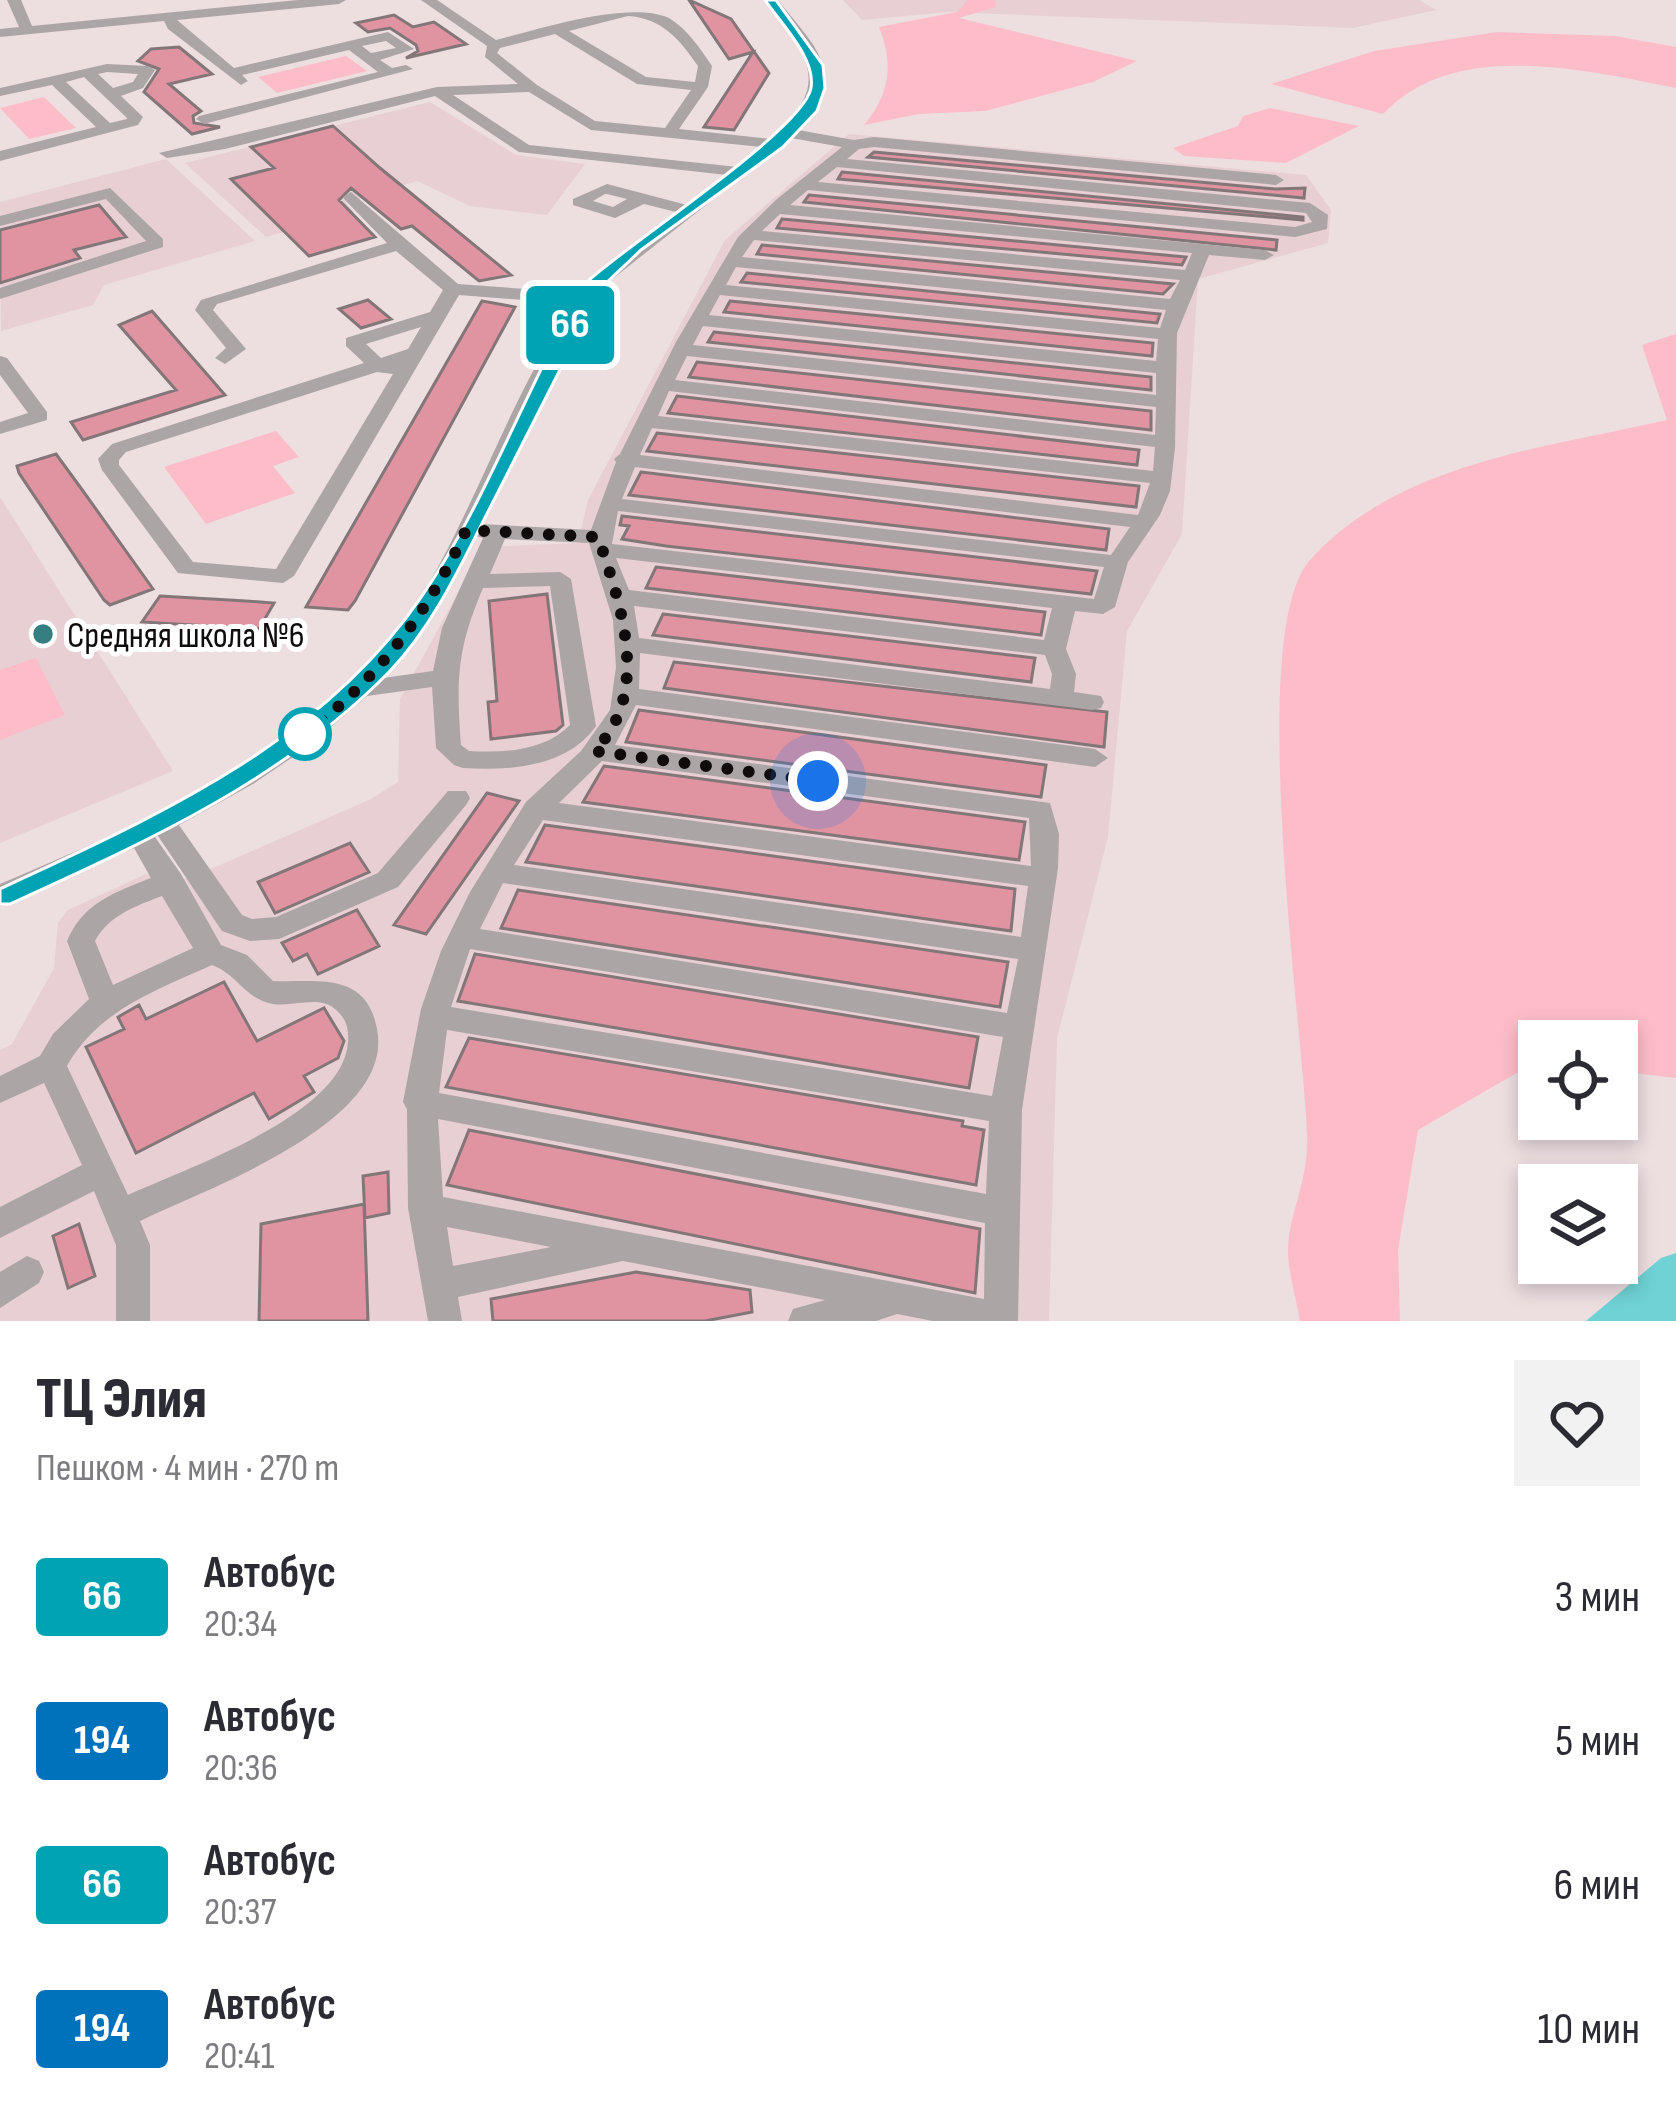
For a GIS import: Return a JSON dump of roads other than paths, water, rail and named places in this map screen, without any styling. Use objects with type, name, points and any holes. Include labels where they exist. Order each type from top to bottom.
[{"type":"street","points":[[14,0],[26,30]]},
{"type":"street","points":[[0,33],[339,0]]},
{"type":"street","points":[[428,0],[494,45],[647,13],[681,32],[705,66],[701,87],[668,134]]},
{"type":"street","points":[[0,896],[151,828],[271,759],[359,689],[421,616],[584,298],[621,258],[783,139],[809,111],[819,77],[810,54],[771,0]]},
{"type":"street","points":[[168,16],[267,103]]},
{"type":"street","points":[[558,30],[642,81],[701,87]]},
{"type":"street","points":[[232,74],[388,36],[407,49],[370,58]]},
{"type":"street","points":[[351,45],[388,73]]},
{"type":"street","points":[[494,45],[490,54],[532,88],[591,125],[668,134],[854,145],[874,142],[1276,180]]},
{"type":"street","points":[[203,118],[406,69],[387,55]]},
{"type":"street","points":[[0,92],[131,65],[148,70],[138,85],[111,94]]},
{"type":"street","points":[[167,153],[225,144],[512,71]]},
{"type":"street","points":[[4,150],[108,130],[135,119],[88,72]]},
{"type":"street","points":[[56,80],[108,130]]},
{"type":"street","points":[[437,91],[532,88]]},
{"type":"street","points":[[437,91],[526,149],[739,172]]},
{"type":"street","points":[[225,144],[241,159]]},
{"type":"street","points":[[445,1321],[425,1208],[418,1102],[434,1016],[462,937],[494,872],[536,809],[611,735],[627,696],[620,596],[601,544],[624,460],[730,261],[777,209],[854,145]]},
{"type":"street","points":[[804,185],[1295,232],[1321,225],[1320,214],[1310,208],[834,162]]},
{"type":"street","points":[[34,193],[48,209]]},
{"type":"street","points":[[0,221],[110,193],[157,246],[0,294]]},
{"type":"street","points":[[351,197],[453,290],[584,298]]},
{"type":"street","points":[[642,198],[687,209]]},
{"type":"street","points":[[777,209],[1265,255]]},
{"type":"street","points":[[750,235],[1190,276]]},
{"type":"street","points":[[225,358],[236,349],[204,310],[210,300],[400,245]]},
{"type":"street","points":[[466,530],[1103,607],[1117,562],[1156,502],[1167,402],[1168,334],[1174,304],[1187,291],[1202,249]]},
{"type":"street","points":[[730,261],[1174,304]]},
{"type":"street","points":[[716,289],[1168,334]]},
{"type":"street","points":[[416,353],[119,448],[109,466],[186,568],[283,576],[416,353],[437,316],[453,290]]},
{"type":"street","points":[[404,373],[378,366],[353,342],[437,316]]},
{"type":"street","points":[[700,320],[1165,368]]},
{"type":"street","points":[[682,350],[1167,402]]},
{"type":"street","points":[[0,362],[40,416],[0,428]]},
{"type":"street","points":[[664,385],[1161,442]]},
{"type":"street","points":[[645,421],[1160,478]]},
{"type":"street","points":[[624,460],[1141,522]]},
{"type":"street","points":[[612,504],[1117,562]]},
{"type":"street","points":[[474,581],[560,579],[584,725],[577,737],[551,750],[463,758],[449,748],[444,678],[454,628],[474,581],[497,532]]},
{"type":"street","points":[[620,596],[1054,649]]},
{"type":"street","points":[[1061,698],[1064,674],[1054,649],[1065,602]]},
{"type":"street","points":[[625,644],[1092,702]]},
{"type":"street","points":[[359,689],[444,678]]},
{"type":"street","points":[[627,696],[1094,758]]},
{"type":"street","points":[[425,1208],[1000,1319],[1006,1112],[1041,878],[1047,825],[1041,810],[594,751]]},
{"type":"street","points":[[151,828],[232,923],[266,931],[388,880],[457,798]]},
{"type":"street","points":[[536,809],[1041,878]]},
{"type":"street","points":[[121,1214],[317,1115],[350,1080],[366,1038],[360,1019],[344,999],[321,992],[270,992],[257,987],[237,963],[211,953],[171,881],[151,828]]},
{"type":"street","points":[[494,872],[1032,950]]},
{"type":"street","points":[[105,1002],[81,941],[84,931],[102,913],[171,881]]},
{"type":"street","points":[[462,937],[1018,1027]]},
{"type":"street","points":[[0,1090],[51,1065],[80,1019],[105,1002],[211,953]]},
{"type":"street","points":[[434,1016],[1006,1112]]},
{"type":"street","points":[[51,1065],[133,1245],[133,1321]]},
{"type":"street","points":[[418,1102],[1005,1212]]},
{"type":"street","points":[[0,1223],[102,1171]]},
{"type":"street","points":[[438,1285],[627,1247]]},
{"type":"street","points":[[790,1279],[796,1321]]},
{"type":"street","points":[[806,1321],[898,1300]]},
{"type":"water","points":[[1676,1253],[1676,1321],[1586,1321],[1630,1284],[1638,1284],[1638,1277],[1661,1258]]},
{"type":"place","name":"Средняя школа №6","points":[[43,634]]}]
